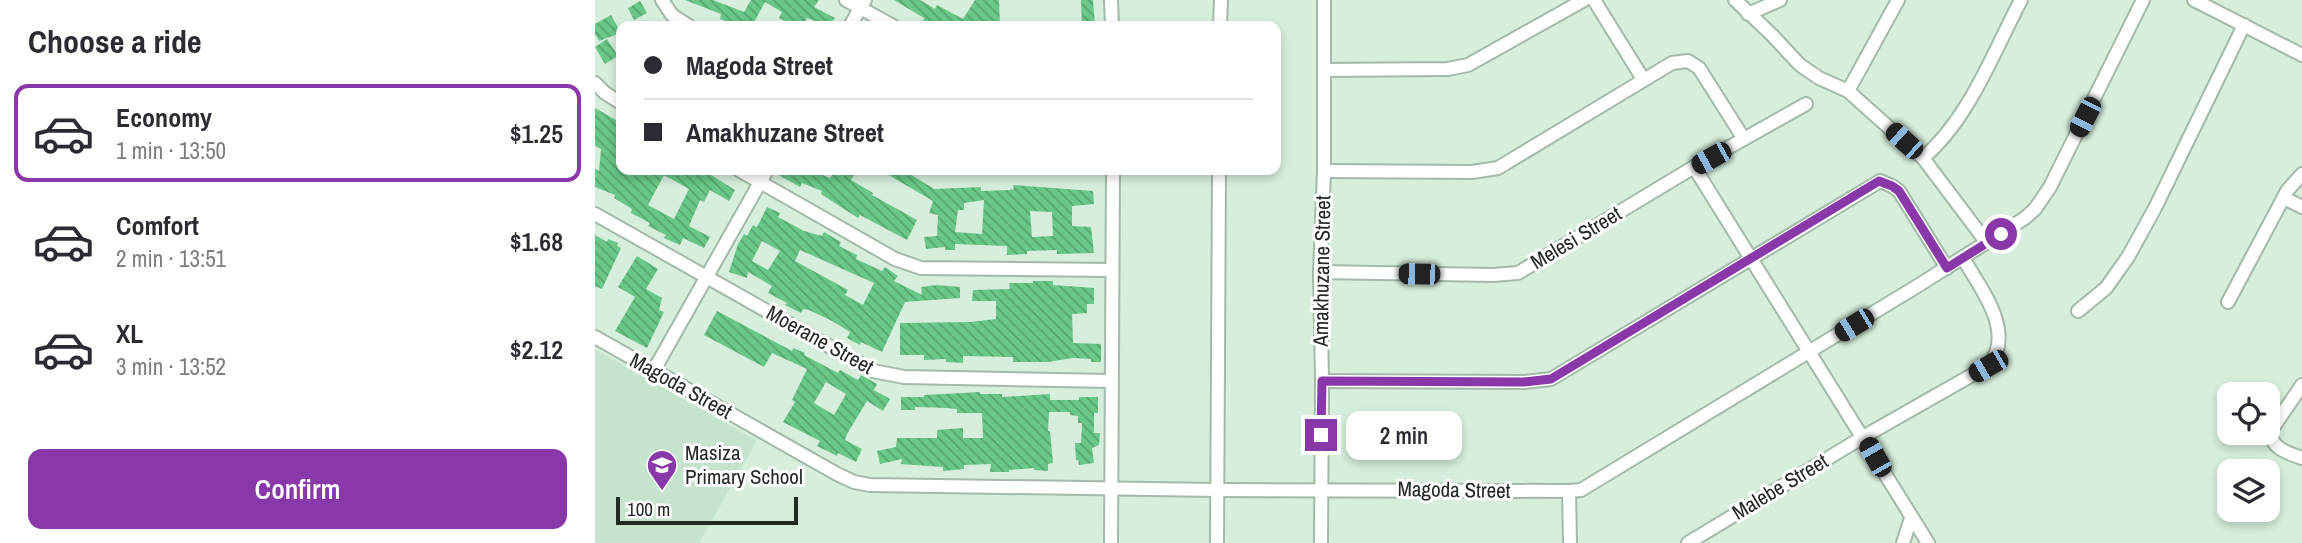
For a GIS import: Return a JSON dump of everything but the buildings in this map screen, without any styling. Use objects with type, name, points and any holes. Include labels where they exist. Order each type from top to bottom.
[{"type":"street","points":[[661,0],[672,15],[681,21]]},
{"type":"street","points":[[846,0],[863,4],[886,21]]},
{"type":"street","points":[[1111,0],[1112,21]]},
{"type":"street","points":[[1220,21],[1221,0]]},
{"type":"street","name":"Amakhuzane Street","points":[[1321,543],[1320,272],[1324,171],[1324,0]]},
{"type":"street","points":[[1324,70],[1448,69],[1468,65],[1584,0]]},
{"type":"street","points":[[1594,0],[1643,79]]},
{"type":"street","points":[[1735,0],[1773,35],[1800,65],[1819,78],[1848,91],[1923,158],[1987,243]]},
{"type":"street","points":[[1748,14],[1780,0]]},
{"type":"street","points":[[1848,91],[1898,0]]},
{"type":"street","points":[[1923,158],[1938,145],[1958,119],[2021,0]]},
{"type":"street","name":"Magoda Street","points":[[595,337],[853,482],[894,486],[1569,491],[1590,486],[2025,218],[2042,200],[2143,0]]},
{"type":"street","points":[[2194,0],[2302,55]]},
{"type":"street","points":[[853,21],[863,4]]},
{"type":"street","points":[[2078,311],[2106,288],[2128,257],[2155,208],[2243,25]]},
{"type":"street","points":[[1324,171],[1472,172],[1498,168],[1677,61],[1693,62],[1699,68],[1744,139]]},
{"type":"street","points":[[595,83],[616,100]]},
{"type":"street","name":"Melesi Street","points":[[1320,272],[1493,275],[1518,273],[1694,167],[1806,104]]},
{"type":"street","points":[[1694,167],[1928,543]]},
{"type":"street","points":[[2228,302],[2284,198],[2302,174]]},
{"type":"street","points":[[748,175],[895,259],[921,268],[1112,270]]},
{"type":"street","points":[[654,370],[764,175]]},
{"type":"street","points":[[1111,543],[1113,175]]},
{"type":"street","points":[[1217,543],[1219,175]]},
{"type":"street","points":[[1322,381],[1524,382],[1551,379],[1874,184],[1884,182],[1899,191],[1947,268]]},
{"type":"street","points":[[2284,198],[2302,208]]},
{"type":"street","name":"Moerane Street","points":[[595,214],[860,364],[887,375],[1111,381]]},
{"type":"street","name":"Malebe Street","points":[[1688,543],[1863,437],[1988,366],[1995,356],[1999,342],[1998,328],[1993,312],[1963,258]]},
{"type":"street","points":[[2302,385],[2271,428],[2274,444],[2284,452],[2302,458]]},
{"type":"street","points":[[1569,491],[1570,543]]},
{"type":"street","points":[[1903,543],[1911,518]]},
{"type":"shaded area","name":"Masiza Primary School","points":[[595,349],[757,441],[699,543],[595,543]]},
{"type":"place","name":"Masiza Primary School","points":[[662,492]]},
{"type":"route","points":[[1321,435],[1322,381],[1524,382],[1551,379],[1879,181],[1899,191],[1947,268],[2001,234]]}]
